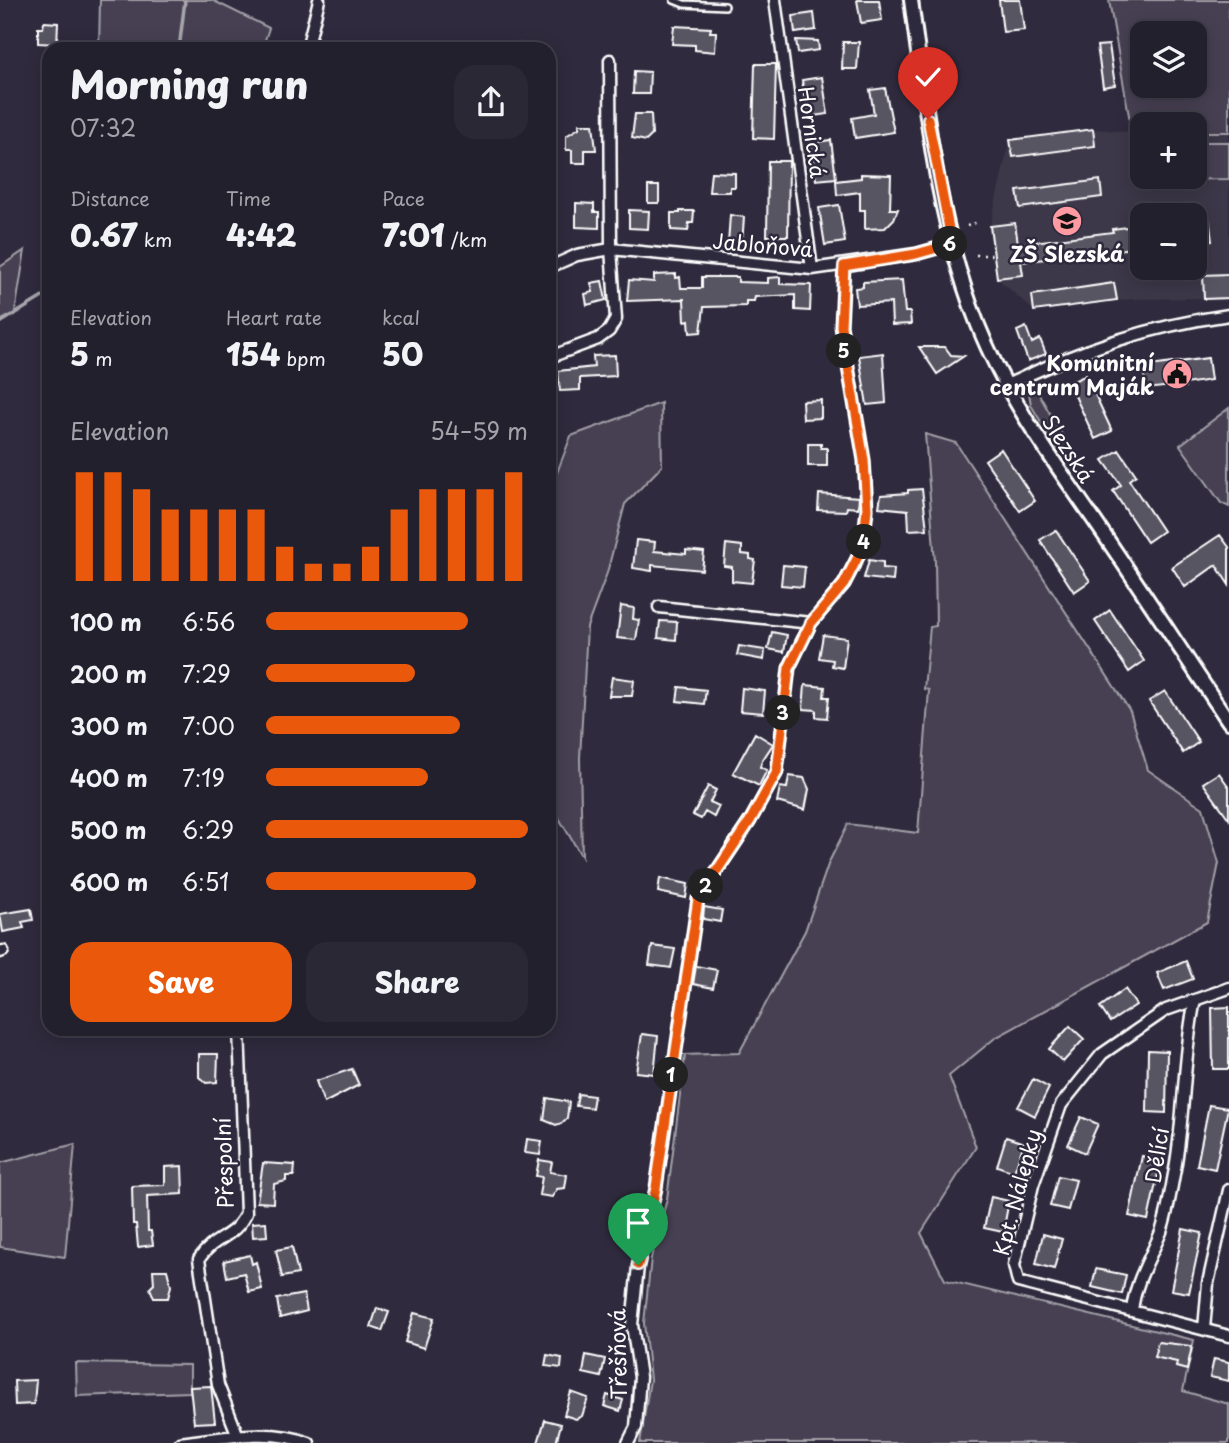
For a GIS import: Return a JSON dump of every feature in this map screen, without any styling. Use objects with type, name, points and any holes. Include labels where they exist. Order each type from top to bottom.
[{"type":"street","points":[[309,42],[319,0]]},
{"type":"street","name":"Hornická","points":[[775,0],[812,269]]},
{"type":"street","name":"Slezská","points":[[911,0],[933,147],[952,244],[978,325],[1007,385],[1062,475],[1229,722]]},
{"type":"street","points":[[556,355],[598,338],[609,331],[616,318],[611,250],[610,60]]},
{"type":"street","name":"Jabloňová","points":[[556,265],[577,256],[611,250],[812,269],[916,254],[952,244]]},
{"type":"street","name":"Třešňová","points":[[628,1443],[636,1427],[640,1377],[632,1325],[638,1265],[656,1188],[698,899],[750,821],[777,772],[789,668],[811,623],[844,584],[863,547],[867,509],[864,460],[841,326],[844,266]]},
{"type":"street","points":[[1007,385],[1079,352],[1137,332],[1229,315]]},
{"type":"street","points":[[659,607],[811,623]]},
{"type":"street","name":"Kpt. Nálepky","points":[[1229,988],[1166,1010],[1102,1054],[1061,1105],[1033,1185],[1014,1265],[1018,1282],[1229,1336]]},
{"type":"street","name":"Dělící","points":[[1132,1311],[1142,1270],[1161,1230],[1175,1168],[1185,1094],[1185,1045],[1195,1000]]},
{"type":"street","name":"Přespolní","points":[[237,1436],[218,1385],[199,1259],[209,1244],[238,1229],[246,1213],[239,1036]]},
{"type":"street","points":[[1204,1329],[1208,1283],[1229,1190]]},
{"type":"street","points":[[180,1443],[237,1436],[297,1438],[309,1443]]},
{"type":"lane","points":[[674,0],[684,4],[725,6]]},
{"type":"path","points":[[968,226],[978,222]]},
{"type":"path","points":[[976,256],[990,253]]},
{"type":"shaded area","points":[[100,0],[212,0],[269,28],[264,42],[99,42]]},
{"type":"shaded area","points":[[1109,0],[1229,0],[1229,132],[1207,132],[1207,112],[1130,112],[1130,121]]},
{"type":"shaded area","name":"ZŠ Slezská","points":[[1093,129],[1130,132],[1130,189],[1207,189],[1207,132],[1229,132],[1229,298],[1132,299],[1034,311],[997,278],[990,226],[1010,140]]},
{"type":"shaded area","points":[[1207,142],[1229,142],[1229,179],[1207,179]]},
{"type":"shaded area","points":[[25,250],[15,313],[0,321],[0,267]]},
{"type":"shaded area","points":[[1036,389],[1069,447],[1059,452],[1031,405],[1029,393]]},
{"type":"shaded area","points":[[661,403],[662,466],[625,504],[607,573],[587,627],[580,758],[582,857],[556,813],[556,475],[571,436]]},
{"type":"shaded area","points":[[1229,408],[1229,507],[1221,503],[1180,445]]},
{"type":"shaded area","points":[[925,434],[956,443],[1130,711],[1148,770],[1203,808],[1219,863],[1207,922],[995,1038],[949,1076],[976,1147],[921,1233],[945,1280],[1194,1340],[1183,1391],[1229,1404],[1229,1443],[640,1443],[650,1380],[644,1323],[651,1258],[667,1199],[685,1055],[739,1053],[805,931],[829,862],[848,824],[918,833],[929,690],[924,689],[930,627],[936,626],[935,562]]},
{"type":"shaded area","points":[[75,1144],[65,1257],[0,1247],[0,1163]]},
{"type":"shaded area","points":[[76,1363],[190,1365],[190,1392],[77,1396]]},
{"type":"building","points":[[857,0],[879,0],[882,20],[861,23]]},
{"type":"building","points":[[999,0],[1020,0],[1024,30],[1003,32]]},
{"type":"building","points":[[814,13],[816,30],[795,33],[793,16]]},
{"type":"building","points":[[44,22],[58,23],[57,42],[38,43],[38,28],[43,28]]},
{"type":"building","points":[[674,26],[711,28],[710,32],[716,32],[715,52],[695,50],[695,45],[672,44]]},
{"type":"building","points":[[796,40],[818,41],[819,50],[798,53]]},
{"type":"building","points":[[843,42],[859,42],[857,69],[842,69]]},
{"type":"building","points":[[1109,45],[1115,85],[1103,87],[1097,46]]},
{"type":"building","points":[[755,64],[776,64],[774,139],[753,138]]},
{"type":"building","points":[[634,71],[650,72],[649,94],[633,94]]},
{"type":"building","points":[[822,77],[828,114],[807,117],[802,80]]},
{"type":"building","points":[[885,88],[894,132],[855,138],[852,118],[874,114],[870,90]]},
{"type":"building","points":[[635,114],[651,114],[652,135],[646,141],[632,138]]},
{"type":"building","points":[[579,124],[593,124],[596,150],[585,150],[585,163],[572,163],[572,150],[566,150],[566,136],[579,128]]},
{"type":"building","points":[[1093,129],[1095,146],[1013,157],[1010,140]]},
{"type":"building","points":[[831,140],[836,178],[816,180],[810,143]]},
{"type":"building","points":[[768,161],[789,161],[788,236],[767,236]]},
{"type":"building","points":[[711,172],[735,173],[735,187],[730,187],[730,192],[709,192]]},
{"type":"building","points":[[861,174],[891,175],[890,209],[898,209],[894,219],[885,228],[865,229],[865,210],[860,210],[860,192],[837,195],[836,181],[861,178]]},
{"type":"building","points":[[1100,180],[1102,197],[1020,208],[1017,191]]},
{"type":"building","points":[[648,186],[659,186],[659,203],[648,203]]},
{"type":"building","points":[[576,203],[594,204],[594,212],[599,212],[599,228],[576,227]]},
{"type":"building","points":[[839,205],[845,242],[825,245],[819,208]]},
{"type":"building","points":[[629,210],[649,211],[648,229],[629,228]]},
{"type":"building","points":[[694,211],[693,223],[689,223],[688,231],[671,230],[671,213]]},
{"type":"building","points":[[730,215],[744,217],[742,245],[728,244]]},
{"type":"building","points":[[1207,217],[1212,241],[1207,242]]},
{"type":"building","points":[[1015,223],[1018,244],[1113,232],[1112,229],[1130,227],[1130,248],[1021,262],[1023,275],[997,278],[990,226]]},
{"type":"building","points":[[676,274],[676,278],[680,277],[681,288],[702,288],[702,277],[738,277],[738,282],[768,283],[768,278],[780,277],[780,284],[811,285],[810,311],[795,310],[795,295],[755,297],[754,301],[746,301],[746,306],[704,307],[701,332],[690,333],[689,320],[685,321],[684,299],[627,301],[629,280],[654,282],[654,275]]},
{"type":"building","points":[[1229,274],[1229,298],[1204,299],[1203,280],[1207,280],[1207,275]]},
{"type":"building","points":[[902,280],[905,312],[910,312],[911,324],[892,325],[891,303],[857,305],[855,288],[863,287],[863,282]]},
{"type":"building","points":[[602,281],[606,300],[587,305],[585,294],[593,292],[591,283]]},
{"type":"building","points":[[1114,283],[1117,300],[1034,311],[1032,295]]},
{"type":"building","points":[[1026,327],[1032,343],[1040,339],[1046,354],[1028,361],[1017,331]]},
{"type":"building","points":[[919,347],[945,347],[951,355],[964,356],[937,374]]},
{"type":"building","points":[[883,353],[886,403],[867,405],[859,356]]},
{"type":"building","points":[[615,355],[616,376],[580,378],[580,390],[560,391],[558,371],[594,367],[593,356]]},
{"type":"building","name":"Komunitní centrum Maják","points":[[1208,358],[1211,380],[1173,389],[1172,386],[1146,389],[1143,367]]},
{"type":"building","points":[[1086,375],[1112,431],[1095,439],[1069,383]]},
{"type":"building","points":[[821,400],[821,418],[803,419],[802,401]]},
{"type":"building","points":[[808,444],[821,444],[821,448],[827,448],[827,466],[808,466]]},
{"type":"building","points":[[1001,449],[1035,501],[1020,511],[985,460]]},
{"type":"building","points":[[1119,450],[1136,475],[1129,480],[1163,531],[1147,542],[1113,491],[1121,485],[1103,460]]},
{"type":"building","points":[[922,489],[927,529],[909,530],[908,510],[879,507],[881,495]]},
{"type":"building","points":[[819,494],[859,497],[858,508],[847,507],[846,511],[818,510]]},
{"type":"building","points":[[1056,530],[1090,581],[1074,592],[1040,540]]},
{"type":"building","points":[[1220,535],[1229,547],[1229,585],[1216,565],[1185,587],[1172,567]]},
{"type":"building","points":[[636,540],[655,542],[654,551],[686,554],[686,550],[704,552],[702,570],[652,565],[652,571],[633,568]]},
{"type":"building","points":[[726,544],[742,546],[742,554],[750,555],[750,559],[755,560],[752,583],[732,581],[732,567],[724,566]]},
{"type":"building","points":[[869,560],[883,562],[883,568],[894,569],[893,581],[864,578]]},
{"type":"building","points":[[783,565],[805,567],[803,587],[781,585]]},
{"type":"building","points":[[621,606],[634,608],[633,619],[639,620],[636,640],[617,638]]},
{"type":"building","points":[[1110,610],[1144,661],[1129,672],[1095,621]]},
{"type":"building","points":[[660,621],[677,622],[676,640],[658,638]]},
{"type":"building","points":[[772,632],[787,635],[784,652],[768,649]]},
{"type":"building","points":[[823,635],[847,638],[843,668],[832,666],[833,660],[819,658]]},
{"type":"building","points":[[739,646],[765,650],[764,660],[737,655]]},
{"type":"building","points":[[612,677],[634,680],[632,696],[609,696]]},
{"type":"building","points":[[805,685],[825,687],[824,697],[829,697],[827,718],[816,717],[816,710],[803,709]]},
{"type":"building","points":[[679,687],[706,690],[704,704],[677,701]]},
{"type":"building","points":[[742,688],[765,691],[763,713],[740,711]]},
{"type":"building","points":[[1165,691],[1199,742],[1183,753],[1149,701]]},
{"type":"building","points":[[755,733],[773,744],[760,767],[767,770],[759,786],[733,773]]},
{"type":"building","points":[[1219,773],[1229,787],[1229,819],[1203,783]]},
{"type":"building","points":[[789,776],[804,778],[809,789],[805,810],[777,802],[780,787],[787,788]]},
{"type":"building","points":[[708,786],[716,790],[710,802],[719,806],[714,817],[705,812],[701,819],[693,815]]},
{"type":"building","points":[[660,878],[688,884],[686,898],[658,892]]},
{"type":"building","points":[[704,907],[722,910],[720,922],[703,919]]},
{"type":"building","points":[[31,909],[33,920],[22,922],[24,928],[3,932],[0,914]]},
{"type":"building","points":[[652,946],[675,949],[671,968],[649,965]]},
{"type":"building","points":[[1186,961],[1193,979],[1164,990],[1157,973]]},
{"type":"building","points":[[696,966],[717,970],[713,988],[693,984]]},
{"type":"building","points":[[1125,989],[1136,1005],[1110,1022],[1100,1007]]},
{"type":"building","points":[[1229,1007],[1229,1069],[1213,1069],[1212,1008]]},
{"type":"building","points":[[1070,1026],[1084,1039],[1063,1062],[1049,1049]]},
{"type":"building","points":[[642,1034],[658,1036],[654,1074],[636,1072]]},
{"type":"building","points":[[1148,1050],[1167,1051],[1166,1113],[1147,1112]]},
{"type":"building","points":[[199,1054],[218,1054],[217,1082],[206,1083],[199,1077]]},
{"type":"building","points":[[352,1069],[359,1085],[324,1103],[316,1081]]},
{"type":"building","points":[[1033,1079],[1049,1088],[1035,1116],[1018,1107]]},
{"type":"building","points":[[578,1094],[594,1096],[592,1108],[576,1106]]},
{"type":"building","points":[[547,1098],[569,1102],[567,1118],[562,1123],[556,1125],[544,1120]]},
{"type":"building","points":[[1209,1105],[1228,1108],[1215,1169],[1197,1165]]},
{"type":"building","points":[[1081,1117],[1098,1124],[1085,1153],[1068,1145]]},
{"type":"building","points":[[1006,1137],[1024,1143],[1014,1172],[997,1166]]},
{"type":"building","points":[[527,1139],[542,1141],[540,1155],[525,1153]]},
{"type":"building","points":[[1142,1156],[1161,1160],[1148,1220],[1129,1216]]},
{"type":"building","points":[[539,1160],[552,1162],[550,1172],[567,1175],[565,1188],[557,1189],[552,1197],[539,1195],[542,1177],[536,1176]]},
{"type":"building","points":[[263,1163],[295,1165],[294,1176],[286,1176],[286,1181],[274,1184],[273,1203],[257,1202]]},
{"type":"building","points":[[182,1166],[183,1194],[147,1196],[148,1231],[151,1231],[153,1245],[138,1247],[136,1224],[133,1224],[132,1186],[165,1185],[165,1167]]},
{"type":"building","points":[[1058,1176],[1076,1180],[1068,1210],[1050,1206]]},
{"type":"building","points":[[991,1197],[1009,1201],[1003,1232],[984,1228]]},
{"type":"building","points":[[266,1222],[267,1236],[253,1237],[252,1223]]},
{"type":"building","points":[[1183,1229],[1202,1233],[1189,1293],[1171,1290]]},
{"type":"building","points":[[1043,1234],[1062,1239],[1054,1269],[1036,1264]]},
{"type":"building","points":[[292,1247],[298,1274],[282,1277],[276,1250]]},
{"type":"building","points":[[250,1255],[252,1264],[256,1262],[262,1289],[249,1292],[244,1273],[227,1277],[224,1261]]},
{"type":"building","points":[[1096,1269],[1126,1275],[1122,1294],[1092,1287]]},
{"type":"building","points":[[153,1270],[167,1270],[171,1286],[168,1298],[154,1298],[150,1288],[154,1284]]},
{"type":"building","points":[[304,1294],[307,1311],[280,1318],[277,1299]]},
{"type":"building","points":[[377,1308],[389,1312],[382,1331],[371,1327]]},
{"type":"building","points":[[414,1313],[434,1318],[424,1348],[405,1342]]},
{"type":"building","points":[[1158,1342],[1192,1346],[1187,1370],[1176,1367],[1177,1362],[1154,1357]]},
{"type":"building","points":[[547,1355],[562,1358],[561,1368],[545,1366]]},
{"type":"building","points":[[586,1355],[605,1359],[601,1377],[583,1373]]},
{"type":"building","points":[[1214,1359],[1229,1362],[1229,1381],[1210,1377]]},
{"type":"building","points":[[36,1380],[34,1404],[15,1405],[14,1381]]},
{"type":"building","points":[[211,1386],[215,1422],[194,1423],[190,1387]]},
{"type":"building","points":[[571,1392],[588,1398],[582,1416],[576,1419],[564,1415]]},
{"type":"building","points":[[607,1395],[623,1400],[620,1411],[604,1406]]},
{"type":"building","points":[[545,1420],[561,1424],[556,1443],[538,1443]]},
{"type":"waterway","points":[[180,42],[185,0]]},
{"type":"waterway","points":[[0,323],[42,297]]},
{"type":"place","name":"ZŠ Slezská","points":[[1067,221]]},
{"type":"place","name":"Komunitní centrum Maják","points":[[1177,374]]},
{"type":"route","points":[[638,1265],[656,1188],[689,944],[698,899],[750,821],[777,772],[789,668],[811,623],[844,584],[863,547],[867,509],[864,460],[841,326],[844,266],[916,254],[952,244],[928,119]]}]
